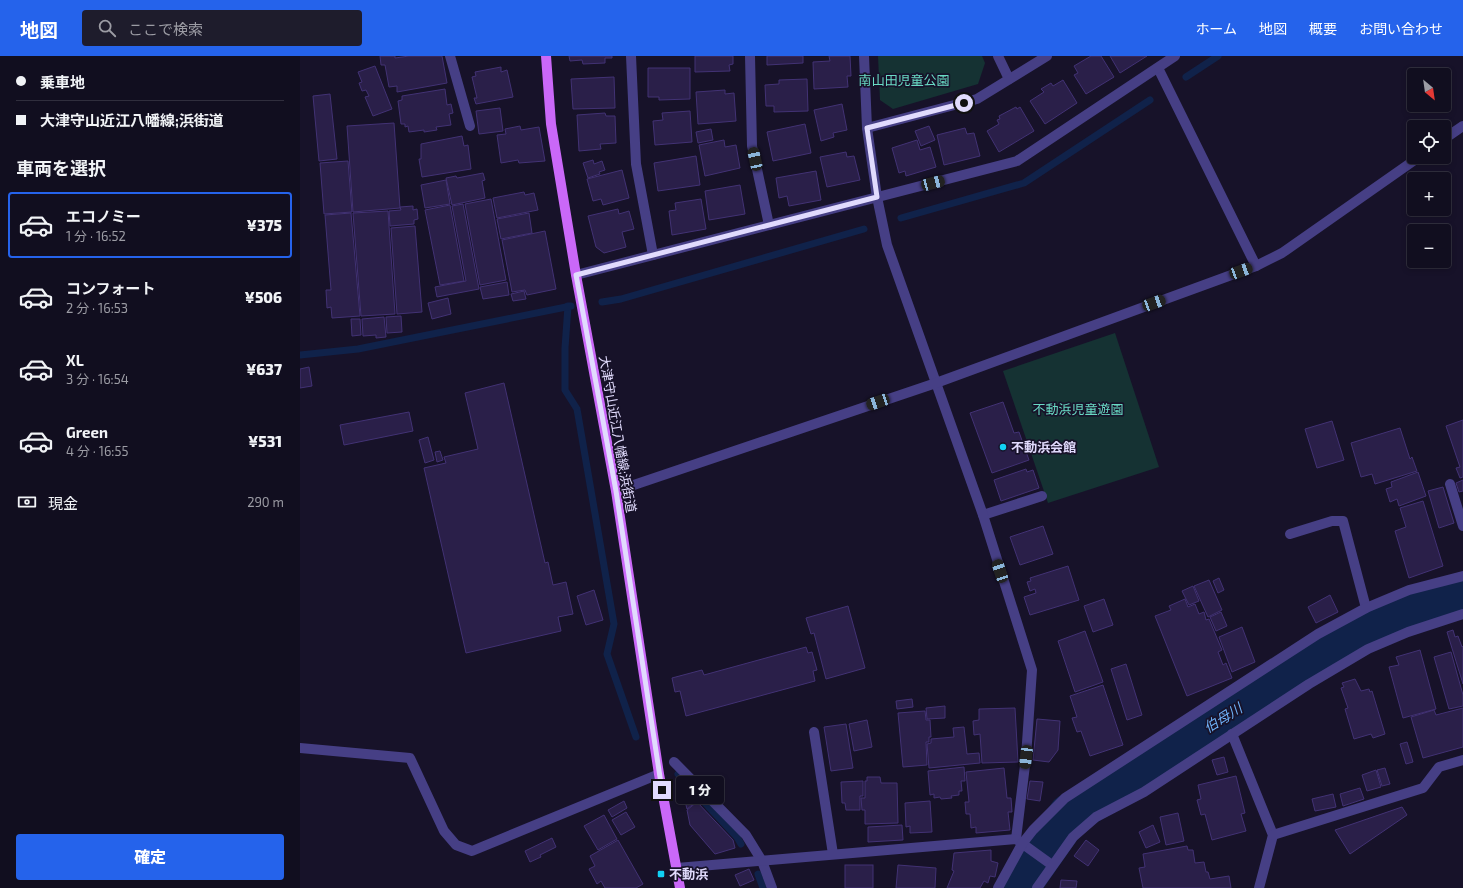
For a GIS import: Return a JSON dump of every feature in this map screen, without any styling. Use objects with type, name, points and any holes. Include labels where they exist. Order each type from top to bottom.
[{"type":"main road","name":"大津守山近江八幡線;浜街道","points":[[546,56],[551,124],[576,275],[616,491],[659,774],[680,888]]},
{"type":"street","points":[[450,56],[470,126]]},
{"type":"street","points":[[631,56],[636,164],[653,255]]},
{"type":"street","points":[[750,56],[752,146],[769,225]]},
{"type":"street","points":[[864,56],[867,128],[877,197],[887,246],[983,515],[1032,670],[1019,842],[998,888]]},
{"type":"street","points":[[998,56],[1009,80]]},
{"type":"street","points":[[867,128],[977,99],[1047,56]]},
{"type":"street","points":[[576,275],[1017,161],[1175,56]]},
{"type":"street","points":[[1158,68],[1256,266]]},
{"type":"street","points":[[1451,134],[1463,126]]},
{"type":"street","points":[[616,491],[936,383],[1256,266],[1282,253],[1408,164]]},
{"type":"street","points":[[1450,484],[1463,526]]},
{"type":"street","points":[[983,515],[1042,496]]},
{"type":"street","points":[[1290,534],[1332,521],[1343,522],[1366,608]]},
{"type":"street","points":[[677,868],[833,854],[1019,842],[1065,798],[1318,634],[1366,608],[1409,590],[1463,576]]},
{"type":"street","points":[[1038,888],[1052,865],[1073,837],[1096,817],[1144,792],[1309,684],[1368,649],[1408,632],[1463,614]]},
{"type":"street","points":[[814,732],[833,854]]},
{"type":"street","points":[[1232,734],[1273,835],[1259,888]]},
{"type":"street","points":[[300,748],[410,758],[444,831],[456,845],[472,851],[659,774]]},
{"type":"street","points":[[1273,835],[1423,788],[1439,767],[1463,760]]},
{"type":"street","points":[[674,762],[746,835],[762,861],[772,888]]},
{"type":"street","points":[[1019,842],[1052,865]]},
{"type":"green space","name":"南山田児童公園","points":[[878,56],[982,56],[985,63],[978,84],[893,109],[880,100]]},
{"type":"green space","name":"不動浜児童遊園","points":[[1115,333],[1159,467],[1048,503],[1003,371]]},
{"type":"building","points":[[380,56],[395,56],[395,58],[409,56],[442,56],[447,83],[397,92],[397,86],[389,87],[385,65],[381,65]]},
{"type":"building","points":[[569,56],[612,56],[612,58],[605,58],[605,63],[583,64],[582,60],[570,61]]},
{"type":"building","points":[[695,56],[733,56],[733,64],[729,65],[730,71],[695,72]]},
{"type":"building","points":[[767,56],[803,56],[803,63],[767,65]]},
{"type":"building","points":[[829,56],[850,56],[851,76],[847,76],[848,87],[814,89],[813,62],[830,61]]},
{"type":"building","points":[[1091,56],[1101,56],[1114,77],[1086,94],[1074,75],[1078,73],[1074,66]]},
{"type":"building","points":[[1110,56],[1147,56],[1120,73]]},
{"type":"building","points":[[375,66],[392,109],[373,116],[365,97],[369,96],[366,90],[362,91],[359,83],[362,82],[358,72]]},
{"type":"building","points":[[501,67],[501,72],[507,70],[513,97],[476,104],[474,98],[477,98],[472,77],[476,76],[475,72]]},
{"type":"building","points":[[648,68],[690,68],[690,99],[659,100],[659,97],[648,97]]},
{"type":"building","points":[[614,77],[615,108],[573,109],[571,79]]},
{"type":"building","points":[[807,79],[808,111],[774,112],[774,106],[766,106],[765,85],[779,84],[779,80]]},
{"type":"building","points":[[1063,80],[1077,103],[1045,124],[1030,101],[1044,92],[1041,89],[1051,83],[1053,86]]},
{"type":"building","points":[[445,89],[447,105],[451,104],[453,113],[449,114],[451,125],[436,127],[437,130],[409,132],[408,126],[405,127],[405,124],[401,124],[398,101],[402,100],[402,96]]},
{"type":"building","points":[[725,90],[725,94],[734,93],[736,121],[698,124],[696,92]]},
{"type":"building","points":[[330,94],[337,159],[319,161],[313,96]]},
{"type":"building","points":[[842,104],[847,130],[833,133],[834,137],[821,141],[814,110]]},
{"type":"building","points":[[1016,107],[1017,109],[1020,107],[1034,131],[999,152],[987,131],[999,124],[997,120],[1000,119],[999,116]]},
{"type":"building","points":[[500,108],[503,131],[479,134],[476,111]]},
{"type":"building","points":[[690,111],[692,142],[655,145],[653,121],[663,120],[662,113]]},
{"type":"building","points":[[605,113],[606,116],[615,116],[616,143],[600,144],[601,149],[579,151],[577,115]]},
{"type":"building","points":[[394,123],[400,208],[353,212],[347,126]]},
{"type":"building","points":[[805,124],[811,153],[773,161],[767,132]]},
{"type":"building","points":[[520,126],[521,130],[539,127],[545,161],[519,163],[518,160],[501,163],[497,135],[506,134],[505,129]]},
{"type":"building","points":[[929,126],[935,140],[921,146],[915,131]]},
{"type":"building","points":[[965,128],[967,134],[974,133],[980,156],[944,165],[937,135]]},
{"type":"building","points":[[711,129],[713,140],[698,143],[696,132]]},
{"type":"building","points":[[462,136],[464,146],[468,145],[471,169],[422,177],[419,159],[421,159],[421,144]]},
{"type":"building","points":[[724,140],[725,147],[736,145],[740,168],[705,176],[699,145]]},
{"type":"building","points":[[917,140],[920,150],[930,147],[936,167],[906,176],[905,171],[899,173],[892,148]]},
{"type":"building","points":[[846,152],[847,157],[854,156],[860,180],[827,187],[820,157]]},
{"type":"building","points":[[696,156],[700,185],[658,191],[654,163]]},
{"type":"building","points":[[593,160],[594,164],[602,161],[605,170],[599,172],[600,174],[588,178],[583,163]]},
{"type":"building","points":[[348,161],[352,212],[324,214],[320,163]]},
{"type":"building","points":[[622,170],[629,198],[603,205],[601,199],[593,201],[587,179]]},
{"type":"building","points":[[816,171],[821,200],[789,206],[787,196],[779,198],[776,178]]},
{"type":"building","points":[[483,173],[485,180],[482,181],[485,198],[452,205],[446,178],[456,176],[457,178]]},
{"type":"building","points":[[446,180],[450,204],[425,208],[421,185]]},
{"type":"building","points":[[740,185],[745,214],[709,220],[705,191]]},
{"type":"building","points":[[524,192],[525,195],[534,193],[538,210],[497,218],[493,198]]},
{"type":"building","points":[[491,199],[506,280],[480,285],[465,204]]},
{"type":"building","points":[[701,199],[706,229],[672,235],[669,211],[676,210],[675,203]]},
{"type":"building","points":[[463,204],[479,289],[437,297],[435,287],[466,281],[452,206]]},
{"type":"building","points":[[450,205],[464,281],[440,285],[425,210]]},
{"type":"building","points":[[413,206],[413,210],[417,209],[418,219],[414,220],[414,224],[390,226],[389,211],[401,210],[400,207]]},
{"type":"building","points":[[618,209],[619,214],[629,211],[634,229],[622,232],[626,247],[604,253],[596,247],[588,216]]},
{"type":"building","points":[[388,211],[395,314],[361,316],[353,213]]},
{"type":"building","points":[[351,213],[360,316],[332,318],[331,307],[327,308],[326,290],[331,290],[325,215]]},
{"type":"building","points":[[529,213],[532,233],[501,239],[497,219]]},
{"type":"building","points":[[415,226],[422,312],[397,314],[391,228]]},
{"type":"building","points":[[545,231],[556,289],[527,295],[525,290],[512,292],[502,240]]},
{"type":"building","points":[[507,282],[509,295],[483,299],[480,287]]},
{"type":"building","points":[[524,291],[526,299],[513,301],[511,294]]},
{"type":"building","points":[[448,298],[451,314],[432,319],[428,303]]},
{"type":"building","points":[[401,316],[402,332],[387,333],[386,317]]},
{"type":"building","points":[[384,317],[386,337],[376,338],[376,335],[363,336],[362,319]]},
{"type":"building","points":[[351,319],[360,319],[361,335],[352,336]]},
{"type":"building","points":[[309,367],[312,386],[300,388],[300,369]]},
{"type":"building","points":[[504,383],[545,563],[548,562],[553,585],[566,582],[573,614],[558,617],[561,631],[466,653],[424,468],[446,463],[444,457],[478,449],[465,393]]},
{"type":"building","name":"不動浜会館","points":[[1003,402],[1014,433],[1019,432],[1029,460],[992,473],[970,413]]},
{"type":"building","points":[[409,412],[413,431],[344,445],[340,425]]},
{"type":"building","points":[[1463,420],[1463,477],[1460,478],[1456,468],[1460,467],[1446,426]]},
{"type":"building","points":[[1332,421],[1344,460],[1317,468],[1305,429]]},
{"type":"building","points":[[1400,428],[1410,459],[1412,457],[1417,471],[1375,484],[1372,474],[1361,477],[1351,443]]},
{"type":"building","points":[[428,437],[434,460],[425,463],[419,440]]},
{"type":"building","points":[[440,451],[443,460],[437,462],[435,452]]},
{"type":"building","points":[[1026,469],[1027,472],[1033,470],[1039,488],[1001,501],[994,480]]},
{"type":"building","points":[[1418,472],[1426,496],[1399,506],[1397,499],[1390,502],[1386,489],[1392,487],[1391,482]]},
{"type":"building","points":[[1463,480],[1463,491],[1459,492],[1456,483]]},
{"type":"building","points":[[1443,487],[1454,523],[1439,528],[1428,491]]},
{"type":"building","points":[[1423,501],[1443,566],[1409,578],[1395,531],[1406,527],[1400,508]]},
{"type":"building","points":[[1043,526],[1053,554],[1020,565],[1010,537]]},
{"type":"building","points":[[1068,566],[1079,600],[1030,615],[1024,597],[1036,593],[1035,589],[1030,591],[1027,582],[1031,581],[1030,578]]},
{"type":"building","points":[[1219,578],[1224,590],[1218,593],[1213,581]]},
{"type":"building","points":[[1209,580],[1222,610],[1208,617],[1194,586]]},
{"type":"building","points":[[1193,586],[1199,601],[1189,605],[1182,591]]},
{"type":"building","points":[[594,590],[603,620],[586,625],[577,596]]},
{"type":"building","points":[[1330,595],[1338,612],[1316,623],[1308,607]]},
{"type":"building","points":[[1104,599],[1113,625],[1093,632],[1084,606]]},
{"type":"building","points":[[1185,599],[1188,607],[1195,604],[1199,614],[1204,612],[1206,620],[1209,619],[1222,650],[1218,652],[1223,665],[1226,663],[1232,678],[1187,696],[1155,616],[1171,610],[1169,606]]},
{"type":"building","points":[[848,606],[865,668],[826,679],[814,633],[811,634],[806,618]]},
{"type":"building","points":[[1221,612],[1227,626],[1216,631],[1210,617]]},
{"type":"building","points":[[1242,627],[1255,662],[1232,672],[1219,637]]},
{"type":"building","points":[[1453,630],[1455,637],[1458,636],[1462,647],[1463,646],[1463,684],[1447,632]]},
{"type":"building","points":[[1085,631],[1103,682],[1075,692],[1058,641]]},
{"type":"building","points":[[806,647],[808,653],[812,652],[817,670],[813,671],[815,681],[686,716],[680,691],[675,692],[672,678],[702,670],[704,675]]},
{"type":"building","points":[[1420,650],[1436,709],[1403,718],[1389,667],[1399,665],[1396,657]]},
{"type":"building","points":[[1451,652],[1463,695],[1463,706],[1449,709],[1434,657]]},
{"type":"building","points":[[1126,664],[1142,715],[1127,720],[1111,669]]},
{"type":"building","points":[[1355,679],[1361,691],[1369,689],[1370,692],[1372,691],[1385,734],[1373,738],[1371,734],[1354,739],[1345,709],[1348,708],[1341,688],[1344,687],[1342,683]]},
{"type":"building","points":[[1103,685],[1123,745],[1090,756],[1081,731],[1077,732],[1072,718],[1077,717],[1070,696]]},
{"type":"building","points":[[912,699],[913,707],[897,709],[896,701]]},
{"type":"building","points":[[945,706],[945,718],[927,719],[926,708]]},
{"type":"building","points":[[1015,708],[1018,762],[982,763],[980,734],[974,735],[973,721],[979,720],[979,709]]},
{"type":"building","points":[[1463,708],[1463,747],[1423,758],[1411,717],[1434,710],[1436,715]]},
{"type":"building","points":[[925,711],[926,720],[930,720],[931,737],[929,737],[929,742],[926,742],[927,765],[903,767],[898,713]]},
{"type":"building","points":[[1037,719],[1060,721],[1058,750],[1049,762],[1033,760]]},
{"type":"building","points":[[867,720],[872,747],[854,751],[849,724]]},
{"type":"building","points":[[846,724],[853,768],[831,771],[824,727]]},
{"type":"building","points":[[964,727],[967,754],[979,753],[980,763],[929,768],[927,744],[931,743],[931,739],[954,737],[953,728]]},
{"type":"building","points":[[1407,742],[1413,762],[1406,764],[1400,744]]},
{"type":"building","points":[[1224,757],[1228,772],[1217,775],[1212,760]]},
{"type":"building","points":[[964,767],[965,781],[961,781],[962,791],[959,791],[959,795],[951,796],[952,798],[941,799],[940,797],[934,798],[934,794],[930,795],[928,771]]},
{"type":"building","points":[[1004,768],[1007,798],[1011,798],[1012,812],[1008,812],[1010,830],[976,833],[976,827],[971,828],[970,814],[966,814],[965,802],[969,802],[966,772]]},
{"type":"building","points":[[1385,768],[1390,784],[1382,786],[1377,770]]},
{"type":"building","points":[[1376,770],[1381,787],[1367,791],[1362,775]]},
{"type":"building","points":[[1236,776],[1245,813],[1241,814],[1246,831],[1212,840],[1205,814],[1201,815],[1197,800],[1201,799],[1198,785]]},
{"type":"building","points":[[867,777],[880,777],[881,783],[897,783],[898,823],[865,824],[865,810],[862,810],[861,798],[865,798],[865,781],[867,781]]},
{"type":"building","points":[[863,781],[863,796],[860,796],[860,810],[846,810],[845,803],[842,803],[841,782]]},
{"type":"building","points":[[1030,781],[1043,782],[1040,801],[1027,799]]},
{"type":"building","points":[[1360,788],[1364,799],[1343,806],[1340,794]]},
{"type":"building","points":[[687,790],[697,801],[687,809],[683,793]]},
{"type":"building","points":[[1333,794],[1336,807],[1315,811],[1312,799]]},
{"type":"building","points":[[624,801],[627,808],[612,817],[608,810]]},
{"type":"building","points":[[930,801],[932,832],[910,833],[910,826],[906,827],[905,803]]},
{"type":"building","points":[[697,802],[733,840],[735,848],[715,854],[690,825],[687,810]]},
{"type":"building","points":[[1402,807],[1407,815],[1350,854],[1335,830]]},
{"type":"building","points":[[626,812],[635,827],[621,835],[612,820]]},
{"type":"building","points":[[1178,813],[1184,841],[1166,845],[1160,817]]},
{"type":"building","points":[[604,815],[617,839],[598,850],[584,826]]},
{"type":"building","points":[[902,825],[903,840],[868,842],[868,827]]},
{"type":"building","points":[[1153,825],[1160,842],[1146,848],[1139,832]]},
{"type":"building","points":[[552,838],[556,847],[530,862],[525,851]]},
{"type":"building","points":[[618,840],[643,884],[636,888],[605,888],[601,881],[597,884],[589,869],[595,866],[590,856]]},
{"type":"building","points":[[1086,840],[1099,850],[1088,866],[1074,856]]},
{"type":"building","points":[[1187,846],[1188,850],[1193,850],[1195,863],[1204,862],[1206,872],[1208,872],[1210,879],[1229,876],[1231,888],[1143,888],[1139,868],[1145,867],[1143,854]]},
{"type":"building","points":[[991,850],[991,861],[998,863],[995,877],[990,876],[988,883],[984,881],[980,888],[947,888],[954,871],[952,870],[954,853]]},
{"type":"building","points":[[845,865],[873,865],[873,888],[845,888]]},
{"type":"building","points":[[898,865],[936,868],[935,888],[896,888]]},
{"type":"building","points":[[749,869],[754,880],[740,886],[735,875]]},
{"type":"building","points":[[1061,880],[1077,881],[1076,888],[1060,888]]},
{"type":"waterway","points":[[1186,77],[1218,56]]},
{"type":"waterway","points":[[901,218],[1024,183],[1150,100]]},
{"type":"waterway","points":[[602,302],[621,299],[864,229]]},
{"type":"waterway","points":[[568,306],[565,348],[565,390],[577,409],[614,624],[607,654],[636,737]]},
{"type":"waterway","points":[[300,355],[358,349],[571,306]]},
{"type":"waterway","name":"伯母川","points":[[1018,888],[1069,815],[1199,735],[1308,663],[1358,633],[1411,611],[1463,593]]},
{"type":"waterway","points":[[678,774],[737,837],[741,844]]},
{"type":"waterway","points":[[758,874],[763,888]]},
{"type":"place","name":"不動浜会館","points":[[1003,447]]},
{"type":"place","name":"不動浜","points":[[661,874]]},
{"type":"route","points":[[662,790],[616,491],[576,275],[877,197],[867,128],[964,103]]}]
